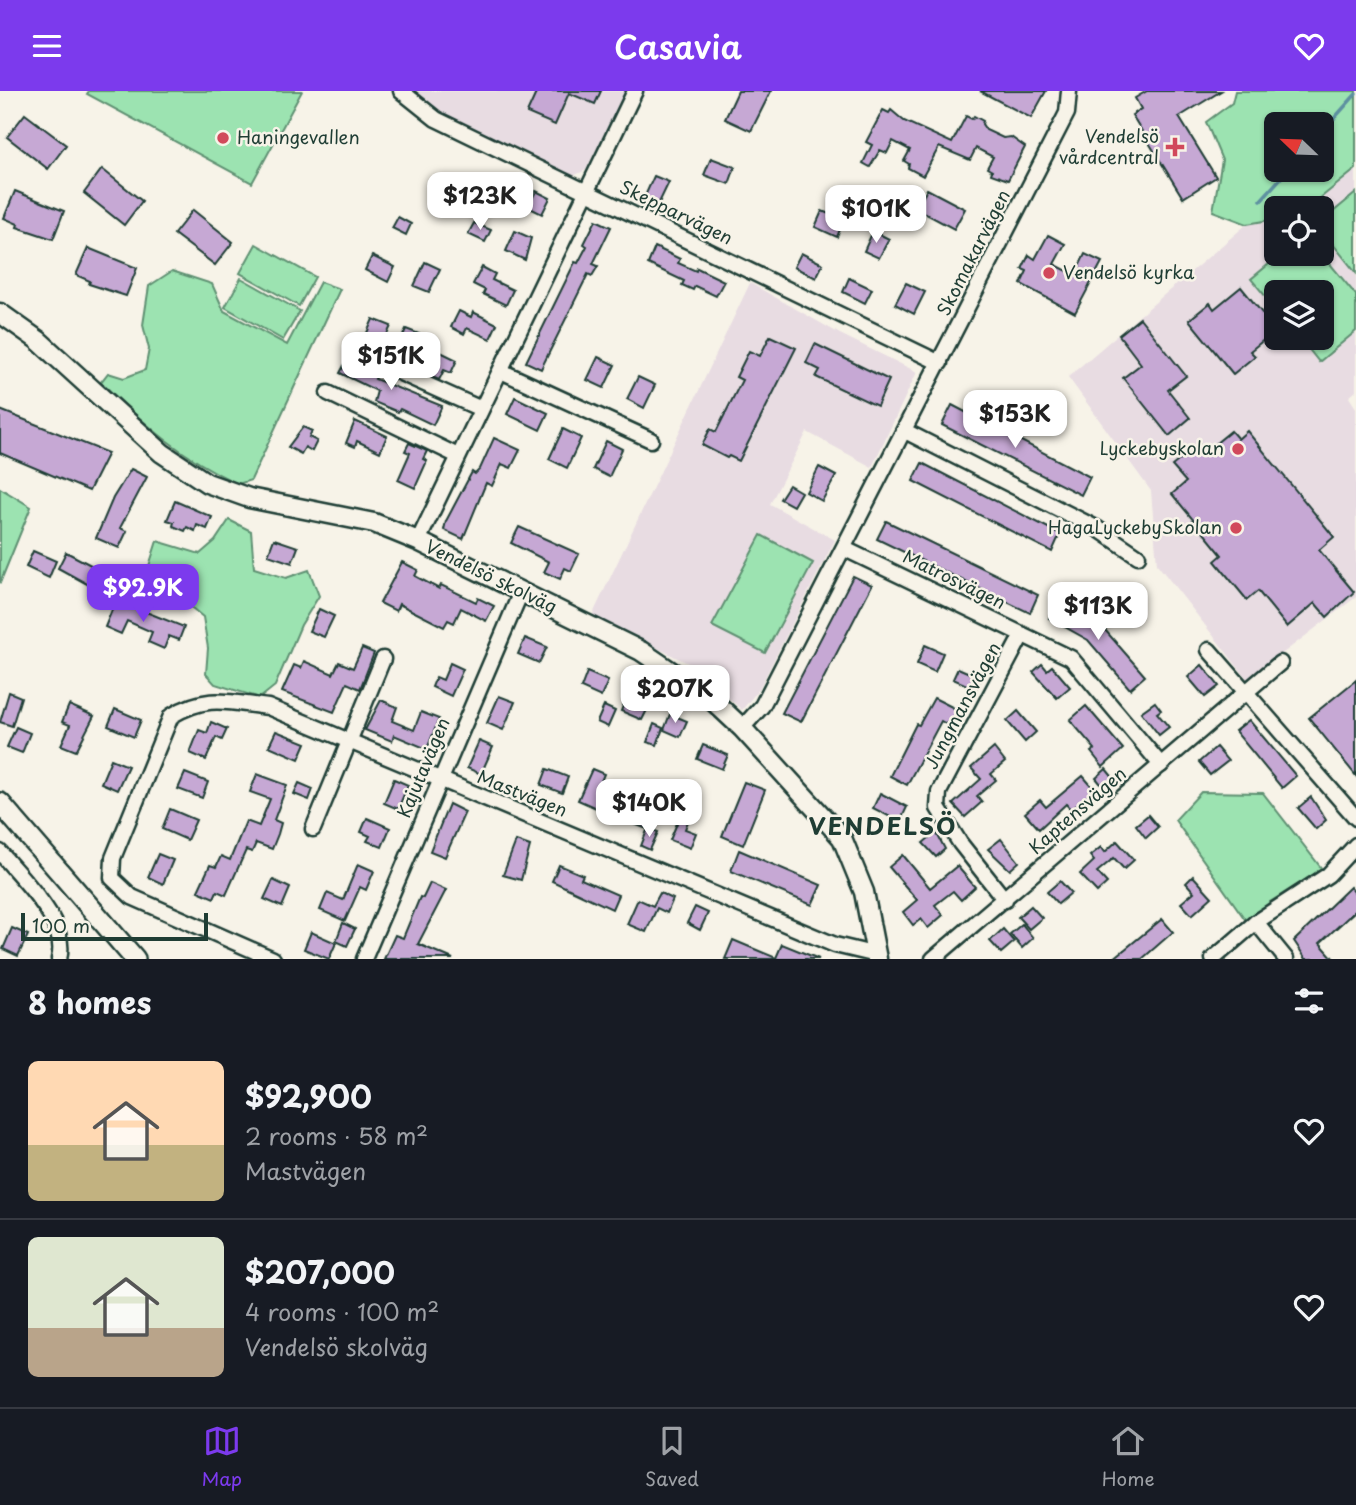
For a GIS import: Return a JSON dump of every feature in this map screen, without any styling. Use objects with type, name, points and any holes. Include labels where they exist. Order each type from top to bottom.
[{"type":"main road","points":[[0,803],[135,959]]},
{"type":"street","name":"Skepparvägen","points":[[401,91],[436,119],[940,362]]},
{"type":"street","points":[[418,541],[635,91]]},
{"type":"street","name":"Skomakarvägen","points":[[743,728],[762,706],[845,549],[1067,113],[1069,91]]},
{"type":"street","name":"Vendelsö skolväg","points":[[0,313],[38,340],[162,453],[207,483],[249,498],[374,523],[418,541],[518,597],[641,650],[709,697],[743,728],[842,838],[864,892],[877,957]]},
{"type":"street","points":[[394,370],[481,409]]},
{"type":"street","points":[[501,371],[651,440]]},
{"type":"street","points":[[328,393],[458,456]]},
{"type":"street","points":[[905,431],[1098,530],[1138,556]]},
{"type":"street","name":"Matrosvägen","points":[[845,549],[1071,658],[1161,765]]},
{"type":"street","name":"Kajutavägen","points":[[364,959],[518,597]]},
{"type":"street","name":"Jungmansvägen","points":[[1005,900],[960,843],[938,808],[939,792],[1022,635]]},
{"type":"street","points":[[1209,650],[1356,818]]},
{"type":"street","points":[[313,829],[383,659]]},
{"type":"street","name":"Kaptensvägen","points":[[933,959],[1280,663]]},
{"type":"street","name":"Mastvägen","points":[[273,959],[132,897],[112,878],[113,857],[171,716],[192,703],[214,701],[268,707],[439,781],[835,944],[877,957]]},
{"type":"street","points":[[1213,959],[1256,922],[1328,875],[1356,845]]},
{"type":"street","points":[[0,852],[48,912],[63,944],[59,959]]},
{"type":"street","points":[[1256,922],[1286,959]]},
{"type":"shaded area","points":[[412,91],[625,91],[586,170],[573,176],[440,114]]},
{"type":"shaded area","name":"Lyckebyskolan","points":[[1356,169],[1356,391],[1349,397],[1356,408],[1356,597],[1248,680],[1157,564],[1151,491],[1068,377],[1247,224],[1264,221],[1264,266],[1334,266],[1334,196],[1323,196]]},
{"type":"shaded area","points":[[750,283],[840,334],[917,372],[872,467],[807,432],[770,504],[835,540],[759,689],[742,710],[692,665],[592,616]]},
{"type":"green space","name":"Haningevallen","points":[[89,91],[302,91],[252,183],[87,94]]},
{"type":"green space","points":[[1235,91],[1356,91],[1356,169],[1323,196],[1264,196],[1264,221],[1247,224],[1213,211],[1222,160],[1206,122],[1232,103]]},
{"type":"green space","points":[[1356,193],[1356,273],[1334,245],[1334,211]]},
{"type":"green space","points":[[256,244],[315,277],[299,306],[240,273]]},
{"type":"green space","points":[[1267,266],[1332,266],[1356,295],[1356,331],[1334,349],[1334,280],[1264,280],[1264,295],[1251,279]]},
{"type":"green space","points":[[172,271],[212,284],[224,311],[287,345],[320,282],[340,289],[251,480],[238,484],[181,451],[133,413],[101,382],[108,373],[124,378],[145,370],[149,349],[143,325],[149,286]]},
{"type":"green space","points":[[241,278],[300,311],[283,340],[225,307]]},
{"type":"green space","points":[[1310,350],[1333,350],[1319,362]]},
{"type":"green space","points":[[0,488],[31,507],[0,583]]},
{"type":"green space","points":[[229,520],[251,531],[254,568],[286,578],[309,570],[319,596],[301,625],[275,686],[260,698],[215,684],[206,674],[208,648],[203,617],[159,581],[149,566],[157,541],[200,554],[215,541]]},
{"type":"green space","points":[[761,535],[813,563],[765,653],[712,626]]},
{"type":"green space","points":[[1201,792],[1263,793],[1322,869],[1270,902],[1247,922],[1175,820]]},
{"type":"building","points":[[537,91],[601,91],[595,104],[569,93],[555,125],[527,113]]},
{"type":"building","points":[[738,91],[771,91],[751,131],[725,119]]},
{"type":"building","points":[[980,91],[1046,91],[1031,118]]},
{"type":"building","name":"Vendelsö vårdcentral","points":[[1147,91],[1221,91],[1179,117],[1216,177],[1183,198],[1132,115],[1141,109],[1135,98]]},
{"type":"building","points":[[883,110],[889,113],[891,110],[904,121],[952,143],[966,116],[972,119],[974,116],[983,121],[986,130],[1003,138],[1011,137],[1025,147],[1008,180],[991,174],[992,171],[987,168],[993,157],[976,148],[970,160],[939,147],[923,176],[908,168],[909,164],[904,161],[910,150],[893,141],[887,153],[880,150],[870,167],[863,163],[872,145],[866,142]]},
{"type":"building","points":[[25,114],[66,145],[48,169],[7,137]]},
{"type":"building","points":[[711,158],[735,167],[729,184],[704,175]]},
{"type":"building","points":[[102,169],[142,201],[124,225],[84,193]]},
{"type":"building","points":[[654,176],[669,182],[658,205],[644,198]]},
{"type":"building","points":[[439,183],[452,188],[445,204],[432,199]]},
{"type":"building","points":[[927,189],[965,209],[954,229],[917,209]]},
{"type":"building","points":[[15,191],[64,211],[53,239],[17,227],[18,224],[4,218]]},
{"type":"building","points":[[536,191],[550,198],[542,214],[528,207]]},
{"type":"building","points":[[193,210],[233,242],[215,265],[174,234]]},
{"type":"building","points":[[822,211],[844,220],[837,237],[815,227]]},
{"type":"building","points":[[398,217],[411,224],[406,235],[392,228]]},
{"type":"building","points":[[596,220],[611,227],[593,264],[598,266],[592,276],[588,274],[541,369],[526,362],[575,262],[578,263],[587,246],[584,244]]},
{"type":"building","points":[[474,223],[491,230],[485,242],[468,234]]},
{"type":"building","points":[[515,231],[531,238],[525,260],[506,251]]},
{"type":"building","points":[[873,231],[889,239],[879,258],[864,251]]},
{"type":"building","name":"Vendelsö kyrka","points":[[1048,235],[1065,244],[1054,264],[1075,275],[1085,254],[1102,262],[1075,313],[1021,284],[1027,271],[1022,269],[1029,255],[1035,259]]},
{"type":"building","points":[[655,247],[680,259],[678,263],[696,271],[697,268],[724,281],[716,296],[695,286],[693,290],[682,285],[684,281],[648,264]]},
{"type":"building","points":[[88,248],[137,268],[126,296],[89,284],[90,281],[76,275]]},
{"type":"building","points":[[801,253],[823,264],[816,278],[794,267]]},
{"type":"building","points":[[372,256],[395,267],[388,282],[365,270]]},
{"type":"building","points":[[425,262],[440,269],[429,292],[414,286]]},
{"type":"building","points":[[482,267],[495,274],[492,280],[513,290],[506,305],[483,294],[485,290],[473,284]]},
{"type":"building","points":[[849,278],[872,289],[865,303],[843,292]]},
{"type":"building","points":[[906,283],[925,292],[914,314],[895,304]]},
{"type":"building","points":[[1241,287],[1264,315],[1264,340],[1250,351],[1255,356],[1233,374],[1189,320],[1210,303],[1214,309]]},
{"type":"building","points":[[459,311],[471,317],[473,312],[497,324],[490,339],[467,328],[464,334],[451,327]]},
{"type":"building","points":[[1140,318],[1186,376],[1168,390],[1190,418],[1169,436],[1123,378],[1141,364],[1119,335]]},
{"type":"building","points":[[373,319],[391,326],[380,350],[363,342]]},
{"type":"building","points":[[406,329],[419,334],[414,346],[401,340]]},
{"type":"building","points":[[770,336],[796,348],[739,461],[729,456],[727,458],[702,445],[710,429],[716,432],[742,380],[736,377],[749,351],[760,356]]},
{"type":"building","points":[[418,341],[457,360],[451,373],[444,370],[439,380],[421,372],[424,367],[410,360]]},
{"type":"building","points":[[815,344],[889,380],[877,406],[816,377],[820,370],[806,363]]},
{"type":"building","points":[[349,356],[379,370],[375,379],[442,406],[433,425],[400,409],[398,412],[374,402],[377,391],[340,373]]},
{"type":"building","points":[[598,357],[615,365],[604,388],[587,380]]},
{"type":"building","points":[[638,377],[655,385],[644,408],[627,399]]},
{"type":"building","points":[[515,397],[548,413],[540,430],[507,414]]},
{"type":"building","points":[[952,405],[1090,477],[1081,495],[942,425]]},
{"type":"building","points":[[0,410],[108,453],[89,491],[0,453]]},
{"type":"building","points":[[355,421],[387,436],[380,452],[357,441],[355,447],[346,443]]},
{"type":"building","points":[[303,427],[312,431],[309,437],[317,441],[312,451],[305,447],[301,454],[288,447]]},
{"type":"building","points":[[563,429],[581,438],[567,468],[549,459]]},
{"type":"building","name":"HagaLyckebySkolan","points":[[1231,431],[1238,439],[1247,431],[1334,537],[1319,550],[1354,592],[1327,617],[1315,603],[1287,627],[1258,591],[1247,600],[1215,561],[1222,555],[1172,494],[1186,482],[1172,466],[1199,444],[1205,452]]},
{"type":"building","points":[[494,438],[520,450],[511,468],[502,464],[492,486],[486,483],[463,539],[444,530],[446,521],[472,472],[475,474],[480,469]]},
{"type":"building","points":[[606,441],[622,449],[609,477],[593,469]]},
{"type":"building","points":[[409,443],[427,451],[423,459],[427,461],[415,488],[398,480],[410,453],[405,451]]},
{"type":"building","points":[[922,463],[1060,534],[1052,552],[913,481]]},
{"type":"building","points":[[819,467],[836,476],[822,501],[806,492]]},
{"type":"building","points":[[131,469],[147,477],[120,528],[127,531],[119,548],[96,538],[113,498]]},
{"type":"building","points":[[789,485],[801,492],[793,506],[780,499]]},
{"type":"building","points":[[175,501],[212,517],[207,529],[197,525],[195,531],[187,527],[185,531],[173,526],[174,522],[167,520]]},
{"type":"building","points":[[886,521],[1038,595],[1030,613],[877,539]]},
{"type":"building","points":[[519,527],[579,554],[571,571],[565,568],[560,579],[544,572],[549,562],[511,543]]},
{"type":"building","points":[[274,539],[298,547],[292,563],[268,555]]},
{"type":"building","points":[[33,551],[56,561],[49,578],[26,567]]},
{"type":"building","points":[[66,552],[108,574],[100,591],[58,568]]},
{"type":"building","points":[[402,562],[418,570],[415,576],[439,589],[441,585],[476,602],[478,598],[494,606],[486,621],[461,608],[454,623],[448,620],[444,627],[399,604],[396,611],[380,603]]},
{"type":"building","points":[[853,576],[872,585],[801,722],[782,713]]},
{"type":"building","points":[[116,600],[184,627],[179,640],[169,636],[164,649],[148,642],[152,632],[127,621],[121,634],[105,627]]},
{"type":"building","points":[[1058,600],[1099,623],[1145,676],[1130,689],[1088,640],[1049,618]]},
{"type":"building","points":[[319,609],[334,616],[324,637],[309,631]]},
{"type":"building","points":[[525,638],[547,647],[539,663],[518,654]]},
{"type":"building","points":[[925,645],[943,653],[935,672],[917,664]]},
{"type":"building","points":[[362,648],[374,653],[360,689],[347,683],[334,712],[282,692],[294,665],[301,668],[304,661],[333,674],[339,662],[353,668]]},
{"type":"building","points":[[450,663],[463,669],[451,696],[432,687],[436,677],[443,680]]},
{"type":"building","points":[[1042,664],[1047,670],[1052,666],[1070,687],[1057,698],[1033,672]]},
{"type":"building","points":[[1202,665],[1219,686],[1205,697],[1188,677]]},
{"type":"building","points":[[958,668],[981,678],[976,689],[953,679]]},
{"type":"building","points":[[587,672],[608,681],[601,697],[581,688]]},
{"type":"building","points":[[1356,680],[1356,776],[1309,718]]},
{"type":"building","points":[[9,692],[21,697],[12,726],[0,722]]},
{"type":"building","points":[[499,696],[515,702],[503,730],[487,723]]},
{"type":"building","points":[[627,696],[649,706],[642,720],[621,711]]},
{"type":"building","points":[[934,698],[958,710],[950,726],[941,721],[907,785],[890,776],[916,724],[919,725]]},
{"type":"building","points":[[381,700],[397,707],[392,721],[414,730],[421,712],[439,719],[427,749],[394,735],[392,741],[365,730]]},
{"type":"building","points":[[1155,702],[1161,710],[1157,713],[1169,727],[1159,735],[1141,712]]},
{"type":"building","points":[[69,705],[94,716],[76,751],[61,745],[70,725],[62,722]]},
{"type":"building","points":[[604,706],[615,711],[608,727],[597,722]]},
{"type":"building","points":[[1086,706],[1123,749],[1103,767],[1091,752],[1095,749],[1070,720]]},
{"type":"building","points":[[115,709],[141,720],[134,737],[108,726]]},
{"type":"building","points":[[1018,711],[1036,732],[1025,742],[1007,721]]},
{"type":"building","points":[[670,714],[687,721],[680,737],[664,730]]},
{"type":"building","points":[[1249,720],[1296,776],[1282,788],[1235,731]]},
{"type":"building","points":[[211,722],[227,729],[222,740],[216,737],[206,760],[190,753],[199,730],[207,733]]},
{"type":"building","points":[[654,724],[663,728],[657,745],[647,742]]},
{"type":"building","points":[[16,727],[30,733],[22,753],[7,747]]},
{"type":"building","points":[[276,731],[306,743],[299,759],[269,746]]},
{"type":"building","points":[[479,741],[493,747],[481,774],[467,768]]},
{"type":"building","points":[[703,745],[728,755],[722,769],[697,759]]},
{"type":"building","points":[[1216,747],[1228,761],[1210,775],[1199,762]]},
{"type":"building","points":[[994,748],[1005,762],[991,774],[996,780],[977,796],[982,802],[965,817],[953,804],[981,779],[971,768]]},
{"type":"building","points":[[111,759],[128,766],[117,790],[101,783]]},
{"type":"building","points":[[547,769],[568,777],[562,793],[541,785]]},
{"type":"building","points":[[592,769],[604,774],[597,791],[652,815],[647,829],[611,815],[609,821],[600,817],[603,811],[578,800]]},
{"type":"building","points":[[1106,769],[1115,780],[1105,789],[1096,778]]},
{"type":"building","points":[[185,773],[208,782],[202,798],[178,789]]},
{"type":"building","points":[[257,774],[287,785],[274,820],[281,823],[278,834],[272,849],[256,843],[252,852],[246,850],[226,895],[217,891],[214,898],[198,891],[210,865],[216,867],[221,856],[230,860],[246,821],[259,826],[270,799],[250,792]]},
{"type":"building","points":[[1083,776],[1095,790],[1071,810],[1066,804],[1039,829],[1025,813],[1040,800],[1046,807]]},
{"type":"building","points":[[394,779],[408,785],[398,809],[384,803]]},
{"type":"building","points":[[744,782],[765,790],[743,845],[722,836]]},
{"type":"building","points":[[299,783],[313,789],[309,800],[294,794]]},
{"type":"building","points":[[880,793],[907,807],[900,822],[873,808]]},
{"type":"building","points":[[1311,797],[1326,820],[1316,829],[1298,808]]},
{"type":"building","points":[[449,804],[465,812],[445,857],[430,851]]},
{"type":"building","points":[[170,809],[196,820],[187,840],[162,829]]},
{"type":"building","points":[[1148,815],[1158,827],[1146,838],[1136,825]]},
{"type":"building","points":[[680,816],[689,819],[685,829],[696,833],[690,848],[670,840]]},
{"type":"building","points":[[367,818],[390,828],[382,847],[367,841],[370,836],[361,832]]},
{"type":"building","points":[[648,828],[658,832],[650,850],[641,846]]},
{"type":"building","points":[[936,832],[945,849],[936,857],[923,843]]},
{"type":"building","points":[[1001,839],[1019,862],[1010,870],[988,849]]},
{"type":"building","points":[[516,841],[530,846],[521,880],[503,875]]},
{"type":"building","points":[[1117,841],[1134,860],[1124,869],[1114,858],[1097,872],[1107,883],[1097,892],[1080,874],[1094,861],[1090,856],[1101,847],[1105,852]]},
{"type":"building","points":[[739,850],[821,885],[812,905],[731,871]]},
{"type":"building","points":[[158,854],[173,860],[163,884],[148,877]]},
{"type":"building","points":[[903,855],[930,888],[957,866],[975,887],[961,900],[953,891],[935,905],[943,915],[928,928],[921,919],[913,925],[903,912],[917,900],[889,867]]},
{"type":"building","points":[[358,864],[374,871],[366,890],[360,887],[345,921],[320,910],[327,893],[343,900]]},
{"type":"building","points":[[559,865],[583,875],[581,879],[618,895],[612,909],[552,881]]},
{"type":"building","points":[[1193,876],[1212,897],[1192,915],[1181,903],[1194,892],[1186,883]]},
{"type":"building","points":[[273,880],[290,888],[282,907],[264,899]]},
{"type":"building","points":[[1060,881],[1071,893],[1058,904],[1047,892]]},
{"type":"building","points":[[430,883],[446,890],[418,944],[453,959],[384,959],[395,935],[403,938],[420,897],[423,898]]},
{"type":"building","points":[[1350,887],[1356,894],[1356,910],[1320,943],[1334,959],[1306,959],[1294,941]]},
{"type":"building","points":[[660,893],[673,899],[667,913],[657,908],[646,932],[627,924],[638,899],[653,906]]},
{"type":"building","points":[[1031,906],[1042,918],[1029,929],[1018,917]]},
{"type":"building","points":[[695,907],[708,913],[700,930],[687,923]]},
{"type":"building","points":[[1162,919],[1173,932],[1142,959],[1113,959]]},
{"type":"building","points":[[343,923],[355,929],[347,946],[336,941]]},
{"type":"building","points":[[1022,924],[1033,938],[1022,948],[1010,934]]},
{"type":"building","points":[[12,928],[28,935],[18,956],[3,949]]},
{"type":"building","points":[[1003,929],[1014,942],[1001,953],[990,941]]},
{"type":"building","points":[[311,932],[336,943],[329,959],[304,949]]},
{"type":"building","points":[[733,940],[776,958],[782,944],[819,959],[725,959]]},
{"type":"waterway","points":[[1334,119],[1356,94]]},
{"type":"waterway","points":[[1261,200],[1277,182]]},
{"type":"place","name":"Haningevallen","points":[[223,138]]},
{"type":"place","name":"Vendelsö vårdcentral","points":[[1175,147]]},
{"type":"place","name":"Vendelsö kyrka","points":[[1049,273]]},
{"type":"place","name":"Lyckebyskolan","points":[[1238,449]]},
{"type":"place","name":"HagaLyckebySkolan","points":[[1236,528]]},
{"type":"district","name":"VENDELSÖ","points":[[883,827]]}]
